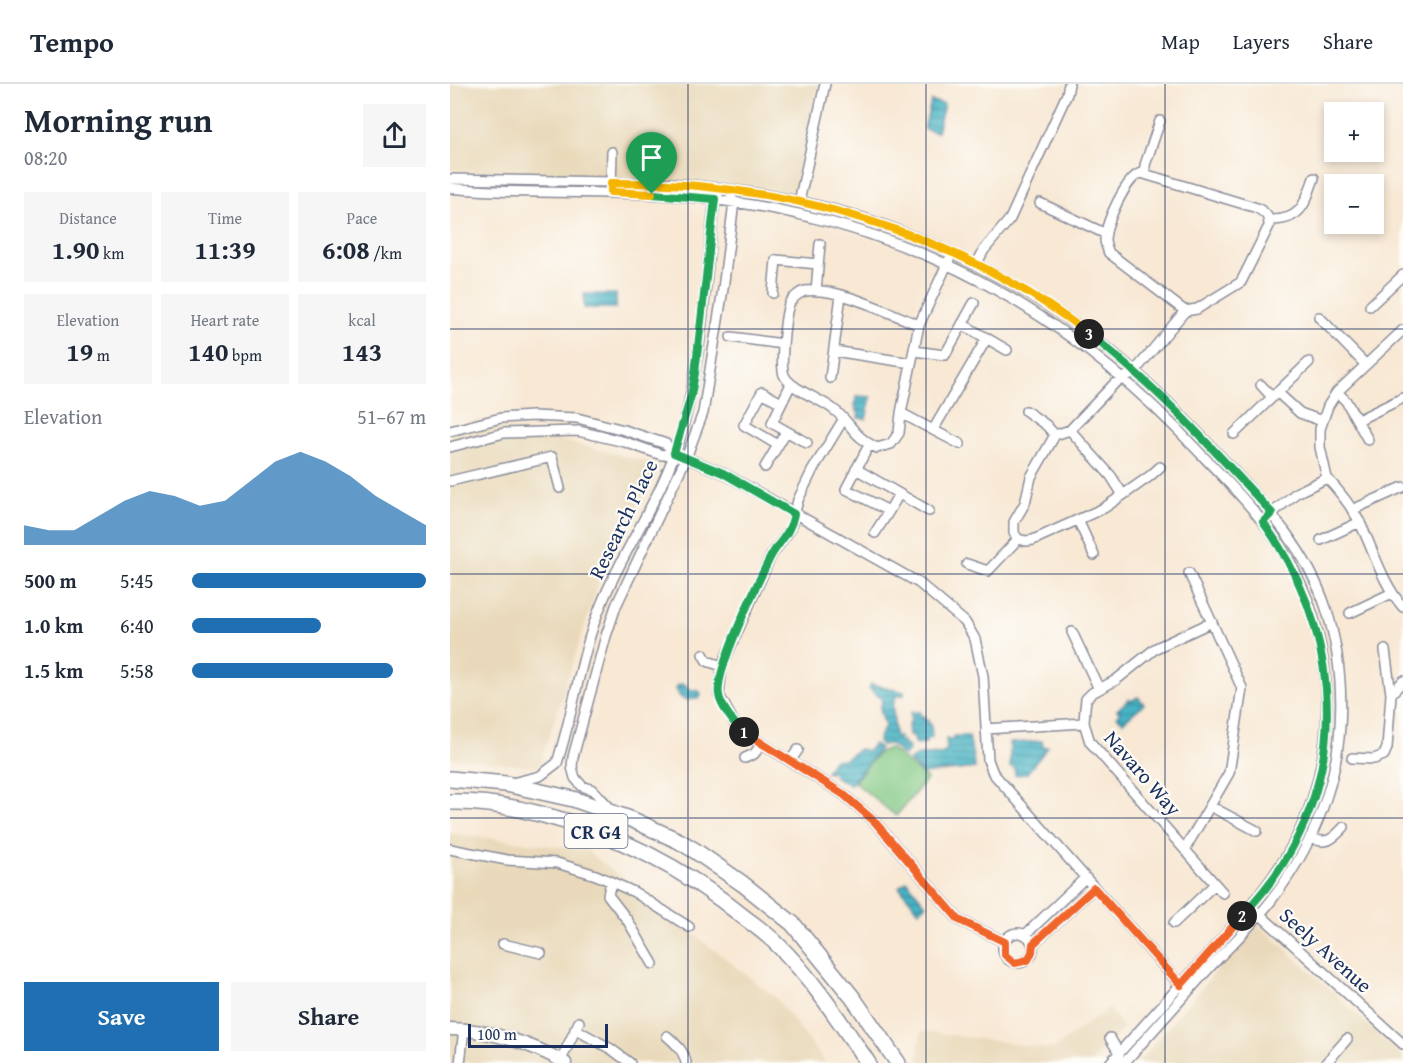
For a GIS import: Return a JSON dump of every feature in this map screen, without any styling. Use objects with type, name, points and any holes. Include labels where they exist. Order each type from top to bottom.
[{"type":"highway","name":"CR G4","points":[[450,779],[506,784],[573,799],[615,813],[679,841],[743,884],[793,924],[853,998],[898,1063]]},
{"type":"highway","name":"CR G4","points":[[450,802],[504,805],[566,820],[653,855],[682,873],[727,903],[776,943],[809,979],[868,1063]]},
{"type":"main road","points":[[450,1029],[464,1029],[531,1046],[563,1062]]},
{"type":"street","points":[[799,202],[825,84]]},
{"type":"street","points":[[976,265],[984,250],[1010,219],[1067,94],[1069,84]]},
{"type":"street","points":[[1145,174],[1145,165],[1160,122]]},
{"type":"street","points":[[611,188],[612,152]]},
{"type":"street","points":[[1160,467],[1150,477],[1104,508],[1078,520],[1033,540],[1018,539],[1014,533],[1014,522],[1025,503],[1031,477],[1055,435],[1070,430],[1114,384],[1135,371],[1185,311],[1197,309],[1241,282],[1269,226],[1265,212],[1257,208],[1145,174],[1136,174],[1130,179],[1106,234],[1105,242],[1108,253],[1185,311]]},
{"type":"street","points":[[1269,220],[1283,221],[1298,212],[1304,206],[1314,178]]},
{"type":"street","points":[[450,179],[611,188],[734,202],[799,214],[858,230],[947,263],[1024,304],[1075,339],[1125,378],[1185,437],[1263,522],[1290,562],[1312,612],[1324,662],[1327,724],[1320,773],[1303,825],[1285,860],[1250,907],[1110,1063]]},
{"type":"street","points":[[514,181],[514,192]]},
{"type":"street","points":[[450,188],[514,192],[668,183],[726,189],[799,202],[863,218],[900,231],[976,265],[1052,308],[1095,339],[1135,371],[1178,412],[1272,513],[1303,558],[1316,584],[1326,607],[1338,662],[1340,692],[1338,746],[1328,794],[1310,837],[1294,867],[1268,905],[1123,1063],[1110,1038]]},
{"type":"street","points":[[715,199],[726,189]]},
{"type":"street","points":[[726,189],[734,202]]},
{"type":"street","name":"Research Place","points":[[506,784],[540,776],[557,763],[590,636],[601,606],[618,566],[653,501],[674,453],[691,396],[695,373],[715,199]]},
{"type":"street","name":"Research Place","points":[[615,813],[593,790],[582,786],[575,778],[572,767],[573,757],[616,606],[686,458],[703,413],[734,202]]},
{"type":"street","points":[[1040,203],[1106,234]]},
{"type":"street","points":[[816,291],[820,244]]},
{"type":"street","points":[[919,325],[841,295],[816,291],[802,292],[791,302],[787,314],[783,344],[784,374],[791,384],[832,408],[869,445],[877,448],[891,444],[899,433],[901,412],[919,325],[952,253]]},
{"type":"street","points":[[773,293],[776,260],[818,264]]},
{"type":"street","points":[[1370,306],[1403,275]]},
{"type":"street","points":[[830,378],[841,295]]},
{"type":"street","points":[[914,351],[945,355],[974,303]]},
{"type":"street","points":[[1319,317],[1366,365]]},
{"type":"street","points":[[962,324],[1007,350]]},
{"type":"street","points":[[1403,330],[1337,392],[1322,421],[1320,447],[1327,478],[1360,522],[1392,593],[1403,606]]},
{"type":"street","points":[[731,337],[783,344]]},
{"type":"street","points":[[933,430],[987,338]]},
{"type":"street","points":[[834,351],[911,363]]},
{"type":"street","points":[[1234,434],[1309,362]]},
{"type":"street","points":[[791,384],[772,423],[807,443]]},
{"type":"street","points":[[1261,385],[1300,413],[1322,421]]},
{"type":"street","points":[[778,445],[744,424],[762,392],[781,403]]},
{"type":"street","points":[[1337,392],[1346,400],[1368,440]]},
{"type":"street","points":[[1358,420],[1403,398]]},
{"type":"street","points":[[1026,411],[1047,424],[1055,435]]},
{"type":"street","points":[[901,412],[960,444]]},
{"type":"street","points":[[450,431],[501,418],[532,416],[577,418],[657,441],[666,444],[674,453],[723,473],[919,583],[965,622],[975,639],[982,676],[988,760],[993,773],[1188,993]]},
{"type":"street","points":[[843,420],[812,471],[798,500],[791,528],[771,556],[722,666],[718,695],[737,728],[843,794],[874,821],[959,920],[1005,942]]},
{"type":"street","points":[[1070,430],[1111,476],[1123,495]]},
{"type":"street","points":[[450,447],[504,433],[578,431],[625,442],[662,455],[674,453]]},
{"type":"street","points":[[765,467],[786,432]]},
{"type":"street","points":[[869,445],[846,489],[889,511]]},
{"type":"street","points":[[450,481],[552,457],[560,488]]},
{"type":"street","points":[[856,469],[929,511]]},
{"type":"street","points":[[1263,522],[1296,493],[1327,478]]},
{"type":"street","points":[[1352,510],[1403,487]]},
{"type":"street","points":[[875,533],[899,494]]},
{"type":"street","points":[[1078,520],[1094,555]]},
{"type":"street","points":[[1321,540],[1360,522]]},
{"type":"street","points":[[967,564],[988,571],[1018,539]]},
{"type":"street","points":[[1185,849],[1229,773],[1242,688],[1189,573]]},
{"type":"street","points":[[1350,613],[1392,593]]},
{"type":"street","name":"Navaro Way","points":[[1212,622],[1156,648],[1123,675],[1086,699],[1084,723],[1090,742],[1223,893]]},
{"type":"street","points":[[1072,632],[1099,689]]},
{"type":"street","points":[[1352,758],[1374,759],[1384,755],[1387,748],[1391,694],[1385,650]]},
{"type":"street","points":[[703,654],[707,661],[722,666]]},
{"type":"street","points":[[1391,694],[1403,681]]},
{"type":"street","points":[[986,729],[1084,723]]},
{"type":"street","points":[[745,758],[754,754],[762,744]]},
{"type":"street","points":[[790,761],[798,750]]},
{"type":"street","points":[[1210,806],[1257,831]]},
{"type":"street","points":[[1310,837],[1317,841],[1327,842],[1334,839],[1344,827]]},
{"type":"street","points":[[450,849],[507,860],[557,863],[634,892],[689,927]]},
{"type":"street","points":[[1025,935],[1085,878]]},
{"type":"street","points":[[611,882],[608,895],[628,921],[653,964]]},
{"type":"street","points":[[1174,923],[1215,884]]},
{"type":"street","points":[[1033,944],[1025,935],[1013,934],[1005,942],[1005,955],[1015,963],[1028,960],[1033,944],[1094,888]]},
{"type":"street","name":"Seely Avenue","points":[[1250,907],[1403,1044]]},
{"type":"street","points":[[1052,909],[1060,919]]},
{"type":"street","points":[[502,944],[540,953]]},
{"type":"street","points":[[1145,1040],[1148,1030],[1179,995],[1181,985]]},
{"type":"street","points":[[563,1062],[577,1025],[630,1063]]},
{"type":"street","points":[[460,1063],[464,1029]]},
{"type":"street","points":[[667,1036],[684,1055],[686,1063]]},
{"type":"street","points":[[1326,1063],[1347,1039]]},
{"type":"shaded area","points":[[450,84],[819,84],[795,194],[751,186],[450,170]]},
{"type":"shaded area","points":[[477,420],[660,465],[601,575],[539,767],[450,758],[450,427]]},
{"type":"shaded area","points":[[450,833],[586,850],[775,997],[826,1063],[450,1063]]},
{"type":"shaded area","points":[[1257,923],[1403,1057],[1403,1063],[1138,1063]]},
{"type":"shaded area","points":[[1109,1008],[1124,1028],[1091,1063],[921,1063],[918,1058],[921,1031],[1053,1049]]},
{"type":"green space","points":[[890,748],[927,779],[896,816],[854,782],[879,752]]},
{"type":"water","points":[[931,101],[944,104],[937,132],[924,129]]},
{"type":"water","points":[[584,294],[616,294],[616,308],[584,308]]},
{"type":"water","points":[[856,396],[871,397],[866,419],[858,418],[859,411],[856,411],[855,406]]},
{"type":"water","points":[[682,684],[688,689],[699,691],[701,694],[699,698],[687,700],[680,697],[676,689]]},
{"type":"water","points":[[871,684],[904,692],[904,695],[896,696],[893,706],[895,737],[899,737],[899,741],[903,741],[904,745],[908,745],[909,751],[904,756],[890,744],[881,745],[878,742],[885,726],[880,708],[881,698],[869,688]]},
{"type":"water","points":[[1138,697],[1144,704],[1123,722],[1117,716],[1120,713],[1117,710],[1129,699],[1131,701]]},
{"type":"water","points":[[911,712],[920,712],[920,716],[924,716],[924,720],[928,720],[931,724],[932,738],[926,739],[926,743],[915,744],[914,736],[909,736],[908,723],[911,722]]},
{"type":"water","points":[[954,736],[969,736],[975,768],[923,774],[909,761],[920,755],[942,754],[947,749],[946,739],[954,739]]},
{"type":"water","points":[[1042,741],[1043,747],[1048,747],[1026,774],[1015,775],[1014,767],[1010,767],[1010,743]]},
{"type":"water","points":[[874,744],[880,748],[850,785],[834,776],[832,771],[830,773],[826,771],[833,760],[845,759],[859,749],[868,751]]},
{"type":"water","points":[[907,881],[926,905],[919,911],[899,887]]},
{"type":"route","points":[[611,183],[697,185],[795,201],[863,218],[900,231],[976,265],[1052,308],[1110,350],[1178,412],[1272,513],[1263,522],[1290,562],[1302,587],[1312,612],[1324,662],[1327,724],[1320,773],[1303,825],[1272,880],[1181,985],[1094,888],[1033,944],[1028,960],[1020,963],[1011,961],[1005,955],[1003,946],[1005,942],[959,920],[874,821],[843,794],[737,728],[718,695],[722,666],[771,556],[791,528],[794,514],[723,473],[674,453],[680,440],[695,373],[715,199],[652,194],[611,192],[611,183]]}]
